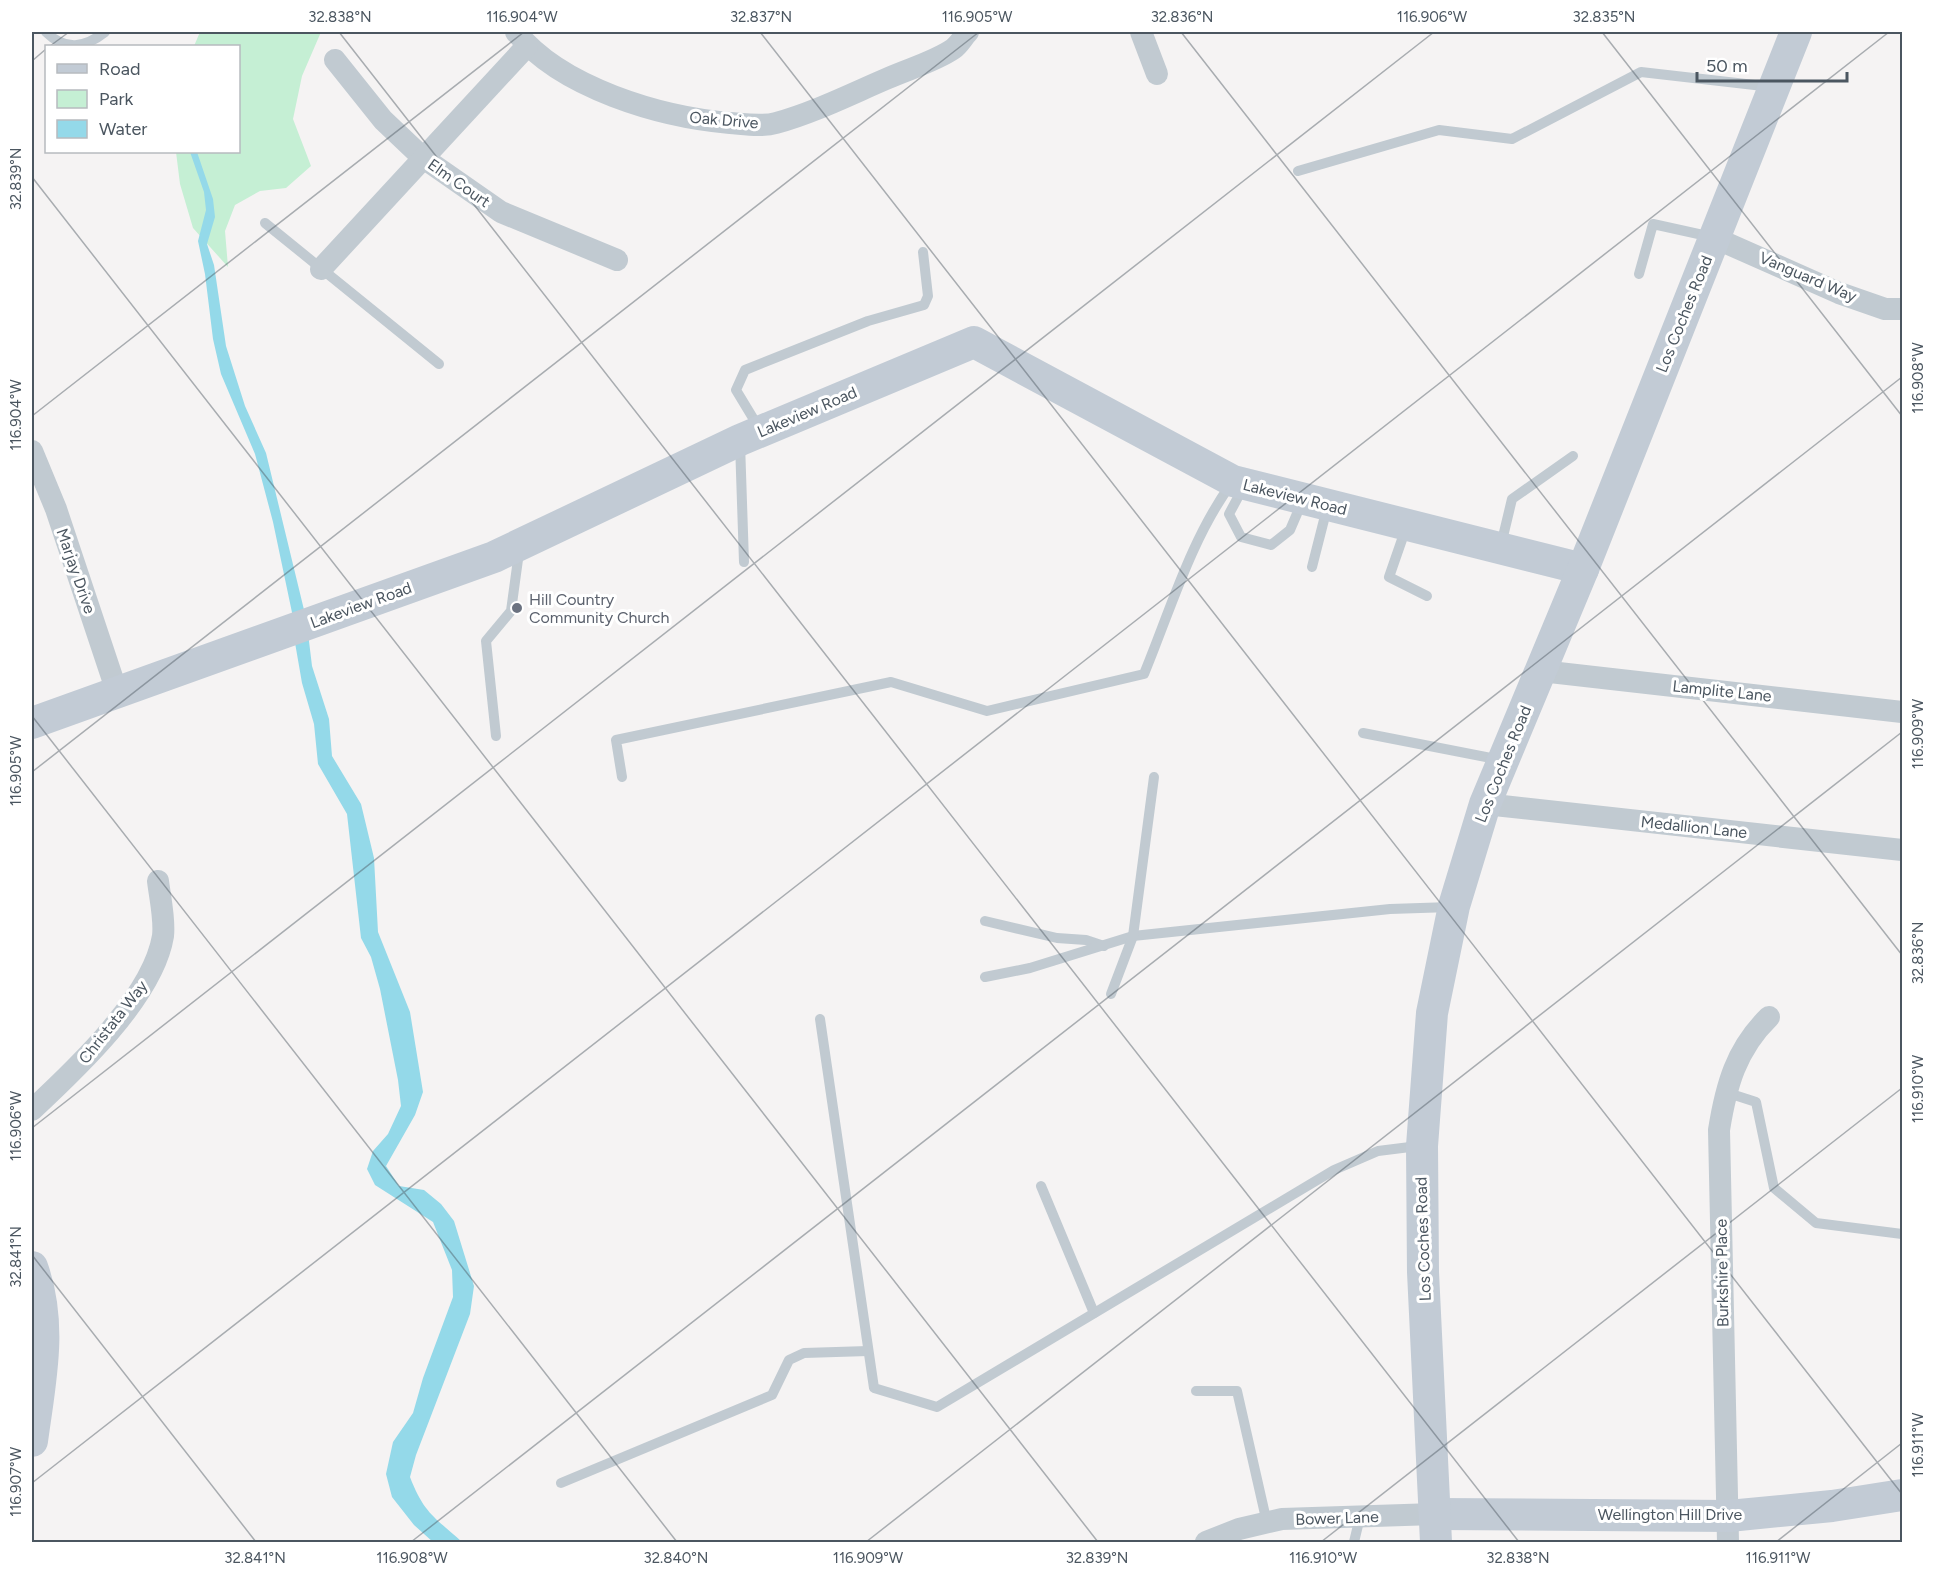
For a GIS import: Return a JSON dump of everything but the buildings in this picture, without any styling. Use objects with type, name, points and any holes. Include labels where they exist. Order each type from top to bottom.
[{"type":"street","name":"Oak Drive","points":[[522,39],[575,77],[601,90],[656,110],[714,122],[774,124],[955,48],[968,32]]},
{"type":"street","points":[[1141,32],[1157,74]]},
{"type":"street","name":"Los Coches Road","points":[[1436,1528],[1423,1272],[1422,1146],[1432,1013],[1454,906],[1485,804],[1502,760],[1541,671],[1796,32]]},
{"type":"street","points":[[321,269],[422,157],[522,39]]},
{"type":"street","name":"Elm Court","points":[[335,60],[383,120],[422,157],[501,213],[616,260]]},
{"type":"street","name":"Vanguard Way","points":[[1715,238],[1839,293],[1885,309],[1902,309]]},
{"type":"street","name":"Lakeview Road","points":[[32,723],[519,546],[751,435],[974,342],[1239,483],[1582,569]]},
{"type":"street","name":"Marjay Drive","points":[[32,451],[56,509],[117,692]]},
{"type":"street","name":"Lamplite Lane","points":[[1541,671],[1902,712]]},
{"type":"street","name":"Medallion Lane","points":[[1485,804],[1902,850]]},
{"type":"street","name":"Christata Way","points":[[32,1110],[71,1075],[137,996],[153,970],[163,934],[158,881]]},
{"type":"street","name":"Burkshire Place","points":[[1728,1529],[1719,1130],[1725,1092],[1743,1048],[1769,1017]]},
{"type":"street","points":[[32,1267],[44,1316],[45,1348],[32,1441]]},
{"type":"street","name":"Wellington Hill Drive","points":[[1436,1528],[1728,1529],[1832,1506],[1902,1495]]},
{"type":"street","name":"Bower Lane","points":[[1206,1542],[1239,1529],[1282,1520],[1360,1517],[1436,1528]]},
{"type":"lane","points":[[46,32],[65,45]]},
{"type":"lane","points":[[80,45],[94,40],[105,32]]},
{"type":"lane","points":[[1298,171],[1439,130],[1512,139],[1641,72],[1773,87]]},
{"type":"lane","points":[[265,223],[439,364]]},
{"type":"lane","points":[[1639,274],[1653,224],[1715,238]]},
{"type":"lane","points":[[744,562],[751,435],[736,390],[745,370],[868,321],[924,305],[928,296],[923,252]]},
{"type":"lane","points":[[1500,548],[1512,498],[1573,456]]},
{"type":"lane","points":[[1239,483],[1229,514],[1241,537],[1271,545],[1290,530],[1316,502]]},
{"type":"lane","points":[[622,777],[616,740],[891,682],[987,711],[1144,674],[1216,505],[1239,483]]},
{"type":"lane","points":[[1312,567],[1316,502]]},
{"type":"lane","points":[[1407,525],[1389,577],[1427,596]]},
{"type":"lane","points":[[496,736],[486,641],[511,611],[519,546]]},
{"type":"lane","points":[[1363,734],[1502,760]]},
{"type":"lane","points":[[1111,994],[1132,936],[1154,777]]},
{"type":"lane","points":[[985,977],[1030,968],[1132,936],[1390,909],[1454,906]]},
{"type":"lane","points":[[985,921],[1057,938],[1086,940],[1105,946]]},
{"type":"lane","points":[[820,1019],[874,1388],[937,1407],[1334,1170],[1378,1150],[1422,1146]]},
{"type":"lane","points":[[1725,1092],[1756,1102],[1774,1188],[1816,1223],[1902,1234]]},
{"type":"lane","points":[[1041,1185],[1094,1313]]},
{"type":"lane","points":[[561,1483],[772,1395],[789,1359],[804,1353],[868,1351]]},
{"type":"lane","points":[[1196,1391],[1237,1391],[1267,1523]]},
{"type":"lane","points":[[1354,1542],[1360,1517]]},
{"type":"green space","points":[[200,32],[321,32],[302,76],[293,119],[311,166],[286,188],[260,191],[235,205],[225,231],[228,267],[193,228],[180,184],[176,153],[240,153],[240,45],[194,45]]},
{"type":"water","points":[[190,153],[197,153],[213,199],[215,217],[207,244],[214,265],[226,346],[245,406],[266,453],[306,618],[294,622],[273,522],[255,454],[221,374],[213,339],[205,274],[198,241],[206,210],[204,192]]},
{"type":"water","points":[[308,633],[312,666],[329,719],[332,756],[361,804],[374,858],[378,932],[410,1012],[423,1092],[415,1115],[386,1166],[399,1186],[424,1190],[441,1204],[454,1221],[474,1286],[470,1314],[416,1455],[410,1477],[426,1507],[462,1542],[433,1542],[414,1525],[392,1497],[386,1474],[393,1442],[413,1413],[423,1378],[453,1297],[452,1270],[433,1222],[375,1185],[367,1169],[373,1151],[388,1134],[401,1106],[380,989],[371,957],[361,938],[347,814],[318,764],[314,724],[302,683],[294,637]]},
{"type":"place","name":"Hill Country Community Church","points":[[517,608]]}]
